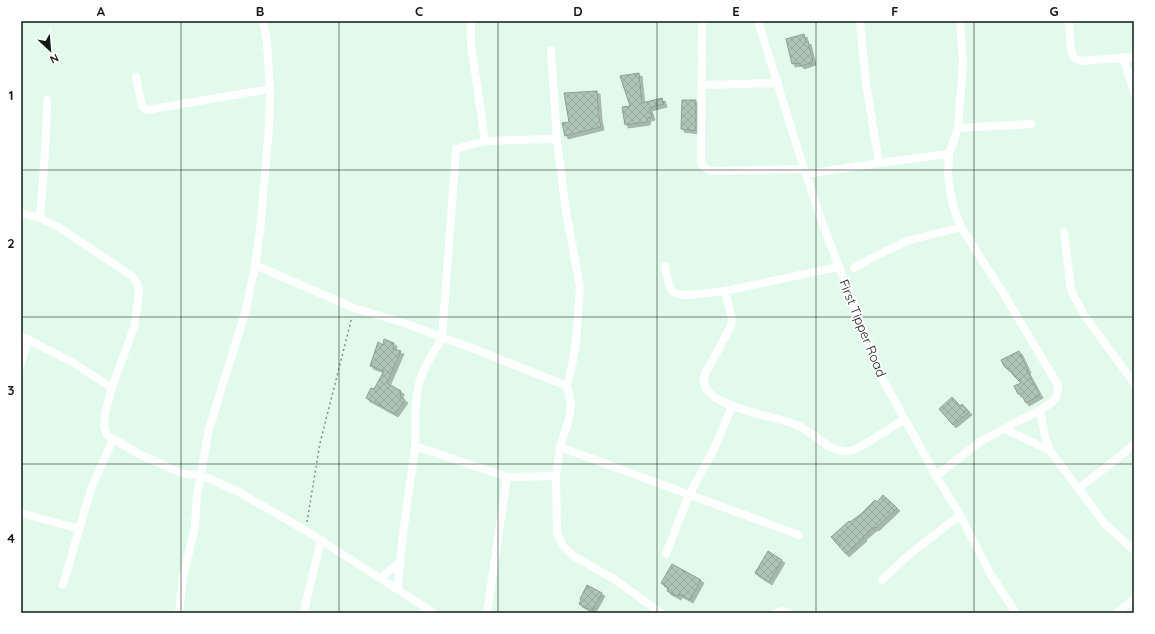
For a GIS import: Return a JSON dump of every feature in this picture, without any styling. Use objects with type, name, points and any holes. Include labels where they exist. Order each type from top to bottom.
[{"type":"street","points":[[179,613],[183,578],[195,528],[197,494],[208,432],[246,310],[260,231],[270,89],[267,42],[263,21]]},
{"type":"street","points":[[471,21],[471,44],[485,141]]},
{"type":"street","points":[[702,21],[701,163],[705,168],[711,171],[805,172],[949,154]]},
{"type":"street","name":"First Tipper Road","points":[[758,21],[805,172],[838,267],[881,376],[936,476],[960,515],[991,575],[1016,613]]},
{"type":"street","points":[[860,21],[866,83],[879,163]]},
{"type":"street","points":[[936,476],[981,441],[1054,402],[1058,394],[1058,385],[1005,296],[961,227],[954,209],[948,175],[949,154],[958,128],[962,63],[960,21]]},
{"type":"street","points":[[1069,21],[1071,50],[1074,58],[1080,61],[1134,57]]},
{"type":"street","points":[[551,50],[557,142],[566,211],[580,287],[576,342],[567,386],[570,403],[569,419],[560,446],[556,476],[557,532],[563,546],[573,556],[614,579],[661,613]]},
{"type":"street","points":[[1124,57],[1134,92]]},
{"type":"street","points":[[136,77],[142,106],[147,110],[270,89]]},
{"type":"street","points":[[702,85],[778,83]]},
{"type":"street","points":[[40,218],[47,135],[47,100]]},
{"type":"street","points":[[958,128],[1031,124]]},
{"type":"street","points":[[398,590],[399,563],[415,446],[416,409],[419,384],[426,365],[442,338],[456,149],[485,141],[553,139],[557,142]]},
{"type":"street","points":[[21,213],[40,218],[60,228],[132,276],[138,284],[139,294],[134,327],[112,388],[105,413],[104,426],[107,435],[139,454],[181,473],[201,475],[239,492],[308,532],[434,613]]},
{"type":"street","points":[[854,268],[907,241],[961,227]]},
{"type":"street","points":[[1064,232],[1071,290],[1084,315],[1134,383]]},
{"type":"street","points":[[255,265],[354,308],[477,350],[567,386]]},
{"type":"street","points":[[665,266],[669,285],[673,292],[688,296],[725,291],[838,267]]},
{"type":"street","points":[[725,291],[732,319],[731,326],[704,376],[705,388],[709,392],[732,406],[798,426],[831,448],[840,451],[852,452],[905,419]]},
{"type":"street","points":[[21,365],[24,338],[72,362],[112,388]]},
{"type":"street","points":[[666,554],[689,495],[714,449],[732,406]]},
{"type":"street","points":[[1040,410],[1045,437],[1050,451],[1106,524],[1134,550]]},
{"type":"street","points":[[1005,428],[1050,451]]},
{"type":"street","points":[[63,585],[91,490],[113,439]]},
{"type":"street","points":[[1078,489],[1134,444]]},
{"type":"street","points":[[415,446],[507,477],[556,476]]},
{"type":"street","points":[[560,446],[799,535]]},
{"type":"street","points":[[487,613],[507,477]]},
{"type":"street","points":[[21,513],[79,529]]},
{"type":"street","points":[[882,580],[910,553],[960,515]]},
{"type":"street","points":[[304,613],[320,540]]},
{"type":"street","points":[[380,578],[399,563]]},
{"type":"street","points":[[1117,613],[1134,599]]},
{"type":"street","points":[[776,613],[782,611],[789,613]]},
{"type":"path","points":[[308,532],[306,521],[320,443],[354,308]]},
{"type":"building","points":[[804,34],[806,42],[808,41],[813,62],[801,66],[799,63],[792,64],[786,39]]},
{"type":"building","points":[[639,73],[642,103],[662,98],[664,104],[649,108],[652,117],[648,118],[647,122],[625,125],[622,107],[630,106],[620,76]]},
{"type":"building","points":[[597,91],[601,127],[565,136],[562,123],[569,122],[564,93]]},
{"type":"building","points":[[682,100],[696,100],[696,131],[681,129]]},
{"type":"building","points":[[384,339],[394,343],[393,349],[401,351],[387,383],[401,391],[400,397],[405,400],[395,414],[366,398],[371,388],[374,389],[384,371],[370,366],[378,342],[383,345]]},
{"type":"building","points":[[1019,351],[1028,370],[1027,371],[1040,395],[1026,403],[1021,394],[1018,394],[1014,386],[1021,383],[1013,375],[1009,368],[1007,369],[1004,366],[1001,360]]},
{"type":"building","points":[[952,397],[960,406],[962,404],[969,412],[953,425],[939,409]]},
{"type":"building","points":[[883,495],[897,508],[876,528],[875,527],[863,537],[864,538],[846,554],[831,537],[849,521],[850,522],[861,514],[875,500],[877,502]]},
{"type":"building","points":[[768,551],[782,560],[769,582],[755,573]]},
{"type":"building","points":[[672,564],[701,580],[690,600],[679,594],[678,597],[667,591],[668,588],[661,583]]},
{"type":"building","points":[[587,585],[602,593],[592,611],[579,604]]}]
